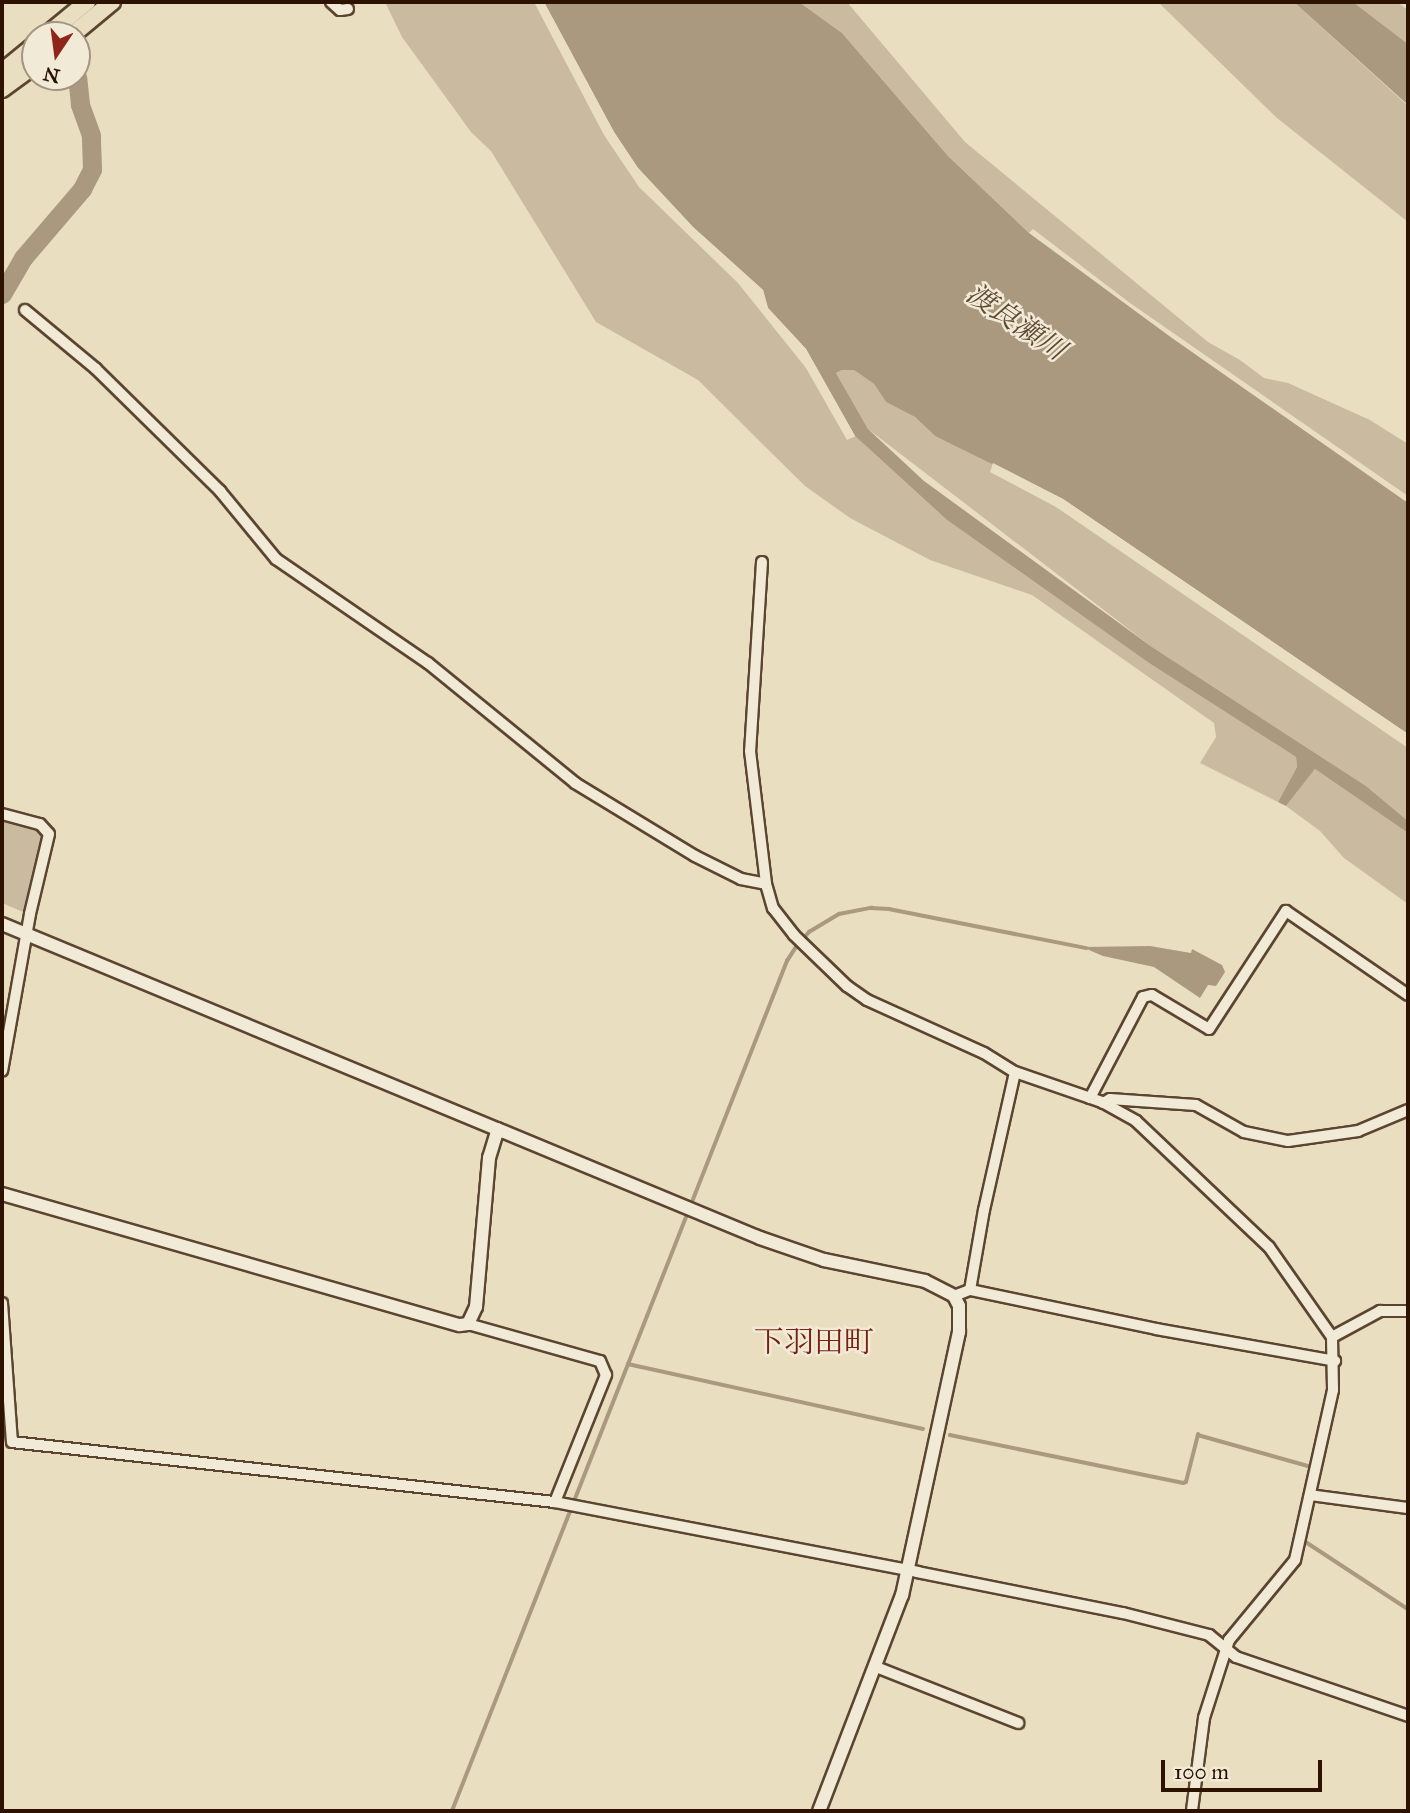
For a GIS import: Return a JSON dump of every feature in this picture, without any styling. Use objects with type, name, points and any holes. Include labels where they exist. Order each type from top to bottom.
[{"type":"main road","points":[[71,21],[99,5]]},
{"type":"main road","points":[[85,21],[99,5]]},
{"type":"main road","points":[[2,72],[21,56]]},
{"type":"main road","points":[[2,89],[21,75]]},
{"type":"street","points":[[331,2],[340,10],[348,9],[344,2]]},
{"type":"street","points":[[25,310],[96,369],[220,491],[276,559],[428,663],[546,763],[575,783],[695,856],[741,879],[766,884]]},
{"type":"street","points":[[762,562],[750,751],[766,884],[773,908],[806,947],[867,1000],[984,1054],[1015,1072],[1103,1103],[1136,1121],[1262,1240],[1332,1337],[1335,1361],[1333,1390],[1295,1559],[1234,1634],[1226,1650],[1223,1667],[1204,1718],[1192,1811]]},
{"type":"street","points":[[2,814],[40,824],[49,834],[26,935],[2,1071]]},
{"type":"street","points":[[1090,1098],[1143,997],[1152,995],[1209,1029],[1286,911],[1408,995]]},
{"type":"street","points":[[2,924],[680,1205],[809,1255],[925,1281],[954,1296],[959,1306],[959,1332],[908,1570],[876,1667],[819,1811]]},
{"type":"street","points":[[970,1290],[984,1210],[1015,1072]]},
{"type":"street","points":[[1103,1103],[1110,1099],[1196,1105],[1244,1132],[1288,1141],[1358,1131],[1408,1110]]},
{"type":"street","points":[[468,1324],[476,1307],[489,1158],[498,1129]]},
{"type":"street","points":[[2,1194],[450,1324],[468,1324],[600,1361],[606,1375],[560,1504]]},
{"type":"street","points":[[954,1296],[970,1290],[1156,1329],[1335,1361]]},
{"type":"street","points":[[2,1303],[7,1441],[560,1504],[908,1570],[1123,1613],[1209,1635],[1243,1660],[1408,1716]]},
{"type":"street","points":[[1332,1337],[1380,1311],[1408,1311]]},
{"type":"street","points":[[1310,1495],[1408,1508]]},
{"type":"street","points":[[876,1667],[1018,1723]]},
{"type":"shaded area","points":[[385,2],[534,2],[604,135],[639,187],[738,283],[806,368],[847,440],[855,436],[947,520],[1149,663],[1296,757],[1297,767],[1278,802],[1200,763],[1216,737],[1214,723],[1032,595],[930,560],[850,518],[805,486],[698,380],[596,322],[491,151],[471,132],[402,37]]},
{"type":"shaded area","points":[[799,2],[847,2],[965,142],[1208,342],[1240,360],[1264,378],[1288,383],[1370,420],[1408,444],[1408,496],[1130,303],[1033,229],[1029,233],[948,156],[842,33]]},
{"type":"shaded area","points":[[1158,2],[1294,2],[1408,106],[1408,222],[1277,118]]},
{"type":"shaded area","points":[[1353,2],[1397,2],[1408,10],[1408,44]]},
{"type":"shaded area","points":[[854,370],[874,384],[886,402],[915,417],[935,436],[993,463],[990,472],[1056,507],[1408,748],[1408,821],[1366,786],[1152,647],[868,429],[836,373]]},
{"type":"shaded area","points":[[1315,769],[1408,833],[1408,904],[1344,858],[1320,831],[1286,806]]},
{"type":"shaded area","points":[[2,821],[38,830],[43,837],[23,912],[2,903]]},
{"type":"water","name":"渡良瀬川","points":[[544,2],[799,2],[842,33],[948,156],[1029,233],[1172,338],[1408,503],[1408,734],[1063,499],[935,436],[915,417],[886,402],[874,384],[854,370],[836,373],[868,429],[924,481],[1152,647],[1366,786],[1408,821],[1408,833],[1315,769],[1286,806],[1278,802],[1297,767],[1296,757],[1149,663],[947,520],[855,436],[806,349],[768,308],[763,290],[693,227],[638,168],[614,132]]},
{"type":"water","points":[[1294,2],[1353,2],[1408,44],[1408,105]]},
{"type":"water","points":[[1150,946],[1191,953],[1192,949],[1222,965],[1225,972],[1216,986],[1208,985],[1200,998],[1154,967],[1103,956],[1082,947]]},
{"type":"pier","points":[[541,2],[544,2],[614,132],[638,168],[693,227],[763,290],[768,308],[806,349],[855,436],[852,438],[803,351],[765,310],[760,292],[691,229],[635,170],[611,134]]},
{"type":"pier","points":[[993,463],[1063,499],[1408,734],[1408,738],[1062,502],[992,466]]},
{"type":"waterway","points":[[2,294],[23,258],[82,189],[92,169],[91,135],[80,104],[79,91]]},
{"type":"waterway","points":[[452,1811],[787,961],[796,947],[809,932],[839,914],[871,908],[889,909],[1086,948]]},
{"type":"waterway","points":[[628,1364],[923,1429]]},
{"type":"waterway","points":[[950,1435],[1183,1483],[1186,1482],[1198,1435],[1308,1466]]},
{"type":"waterway","points":[[1306,1542],[1408,1609]]},
{"type":"district","name":"下羽田町","points":[[814,1342]]}]
